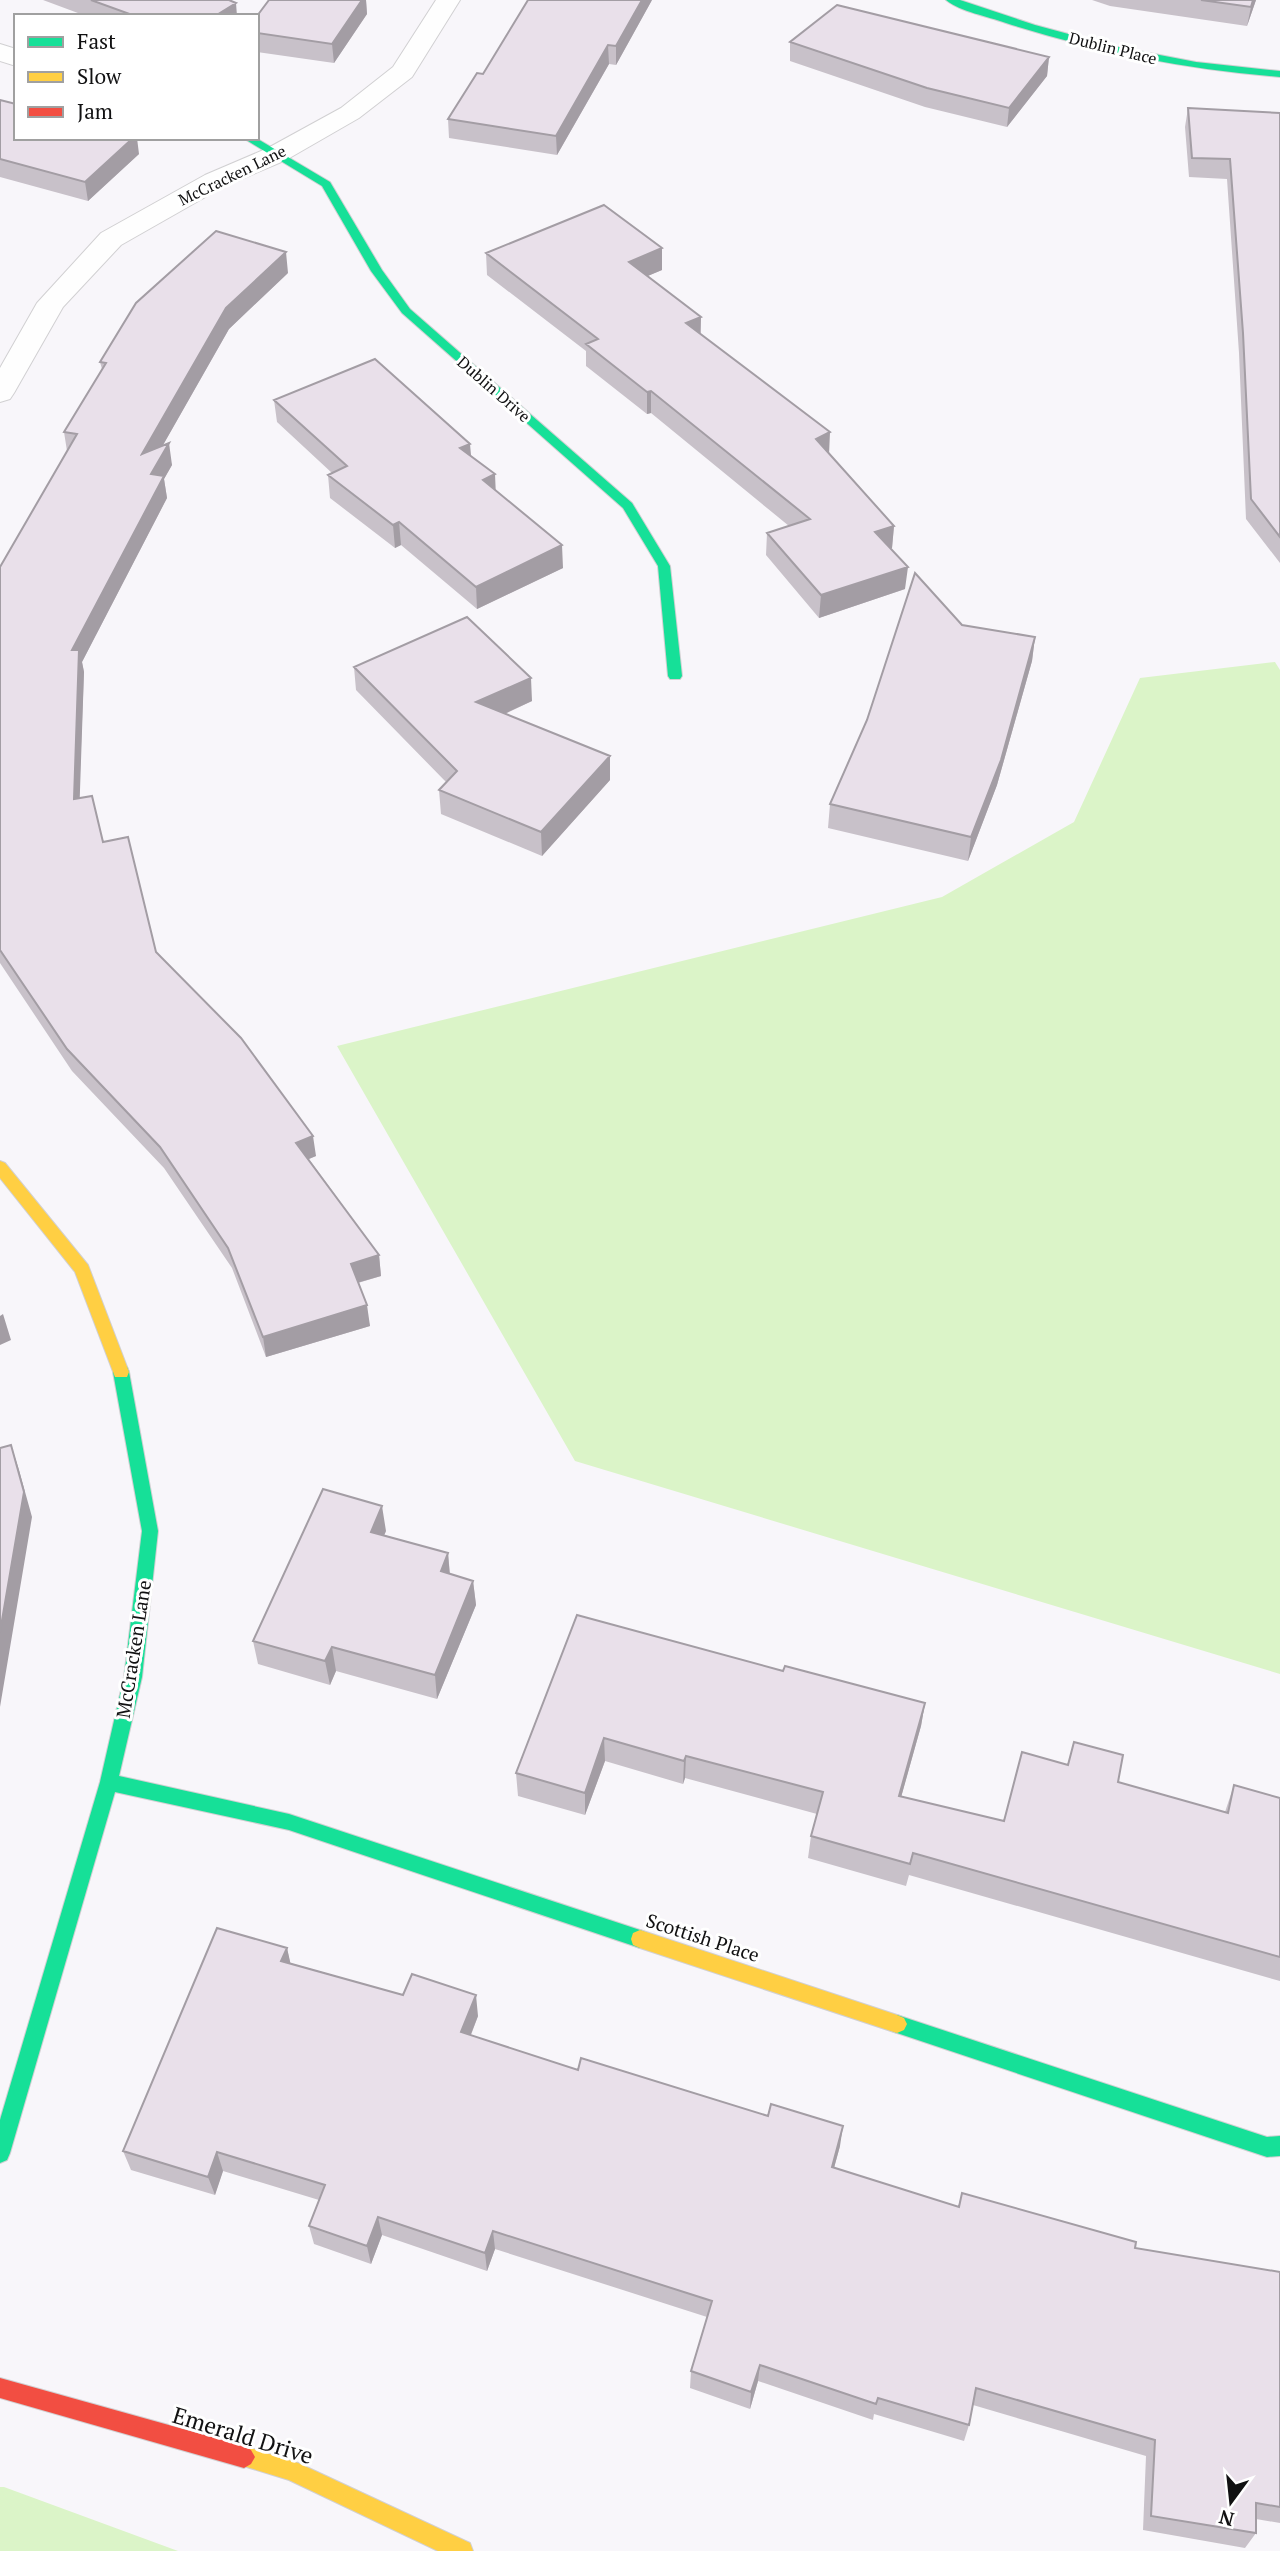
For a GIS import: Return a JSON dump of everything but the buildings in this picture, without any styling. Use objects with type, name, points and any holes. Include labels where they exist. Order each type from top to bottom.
[{"type":"street","name":"McCracken Lane","points":[[0,393],[51,303],[111,239],[214,181],[277,154],[350,113],[403,72],[449,0]]},
{"type":"street","name":"Dublin Place","points":[[951,0],[1008,23],[1156,60],[1280,74]]},
{"type":"street","name":"Dublin Drive","points":[[252,140],[326,184],[377,271],[406,311],[628,506],[664,566],[675,676]]},
{"type":"street","name":"McCracken Lane","points":[[0,1167],[82,1269],[124,1379],[150,1531],[133,1677],[109,1782],[0,2153]]},
{"type":"street","name":"Scottish Place","points":[[109,1782],[289,1822],[1268,2147],[1280,2146]]},
{"type":"street","name":"Emerald Drive","points":[[0,2388],[291,2470],[462,2551]]},
{"type":"green space","points":[[1275,662],[1280,670],[1280,1674],[575,1461],[337,1046],[942,897],[1074,822],[1140,678]]},
{"type":"green space","points":[[0,2487],[4,2487],[178,2551],[0,2551]]},
{"type":"traffic: fast","points":[[951,0],[1032,27],[1113,49],[1196,65],[1280,74]]},
{"type":"traffic: fast","points":[[251,140],[326,184],[377,271],[406,311],[628,506],[664,566],[675,676]]},
{"type":"traffic: fast","points":[[0,2153],[109,1782],[133,1677],[150,1531],[121,1372]]},
{"type":"traffic: fast","points":[[109,1782],[289,1822],[640,1939]]},
{"type":"traffic: fast","points":[[897,2024],[1267,2147],[1280,2146]]},
{"type":"traffic: slow","points":[[0,1167],[82,1269],[121,1372]]},
{"type":"traffic: slow","points":[[640,1939],[897,2024]]},
{"type":"traffic: slow","points":[[244,2457],[291,2470],[462,2551]]},
{"type":"traffic: jam","points":[[0,2388],[244,2457]]}]
